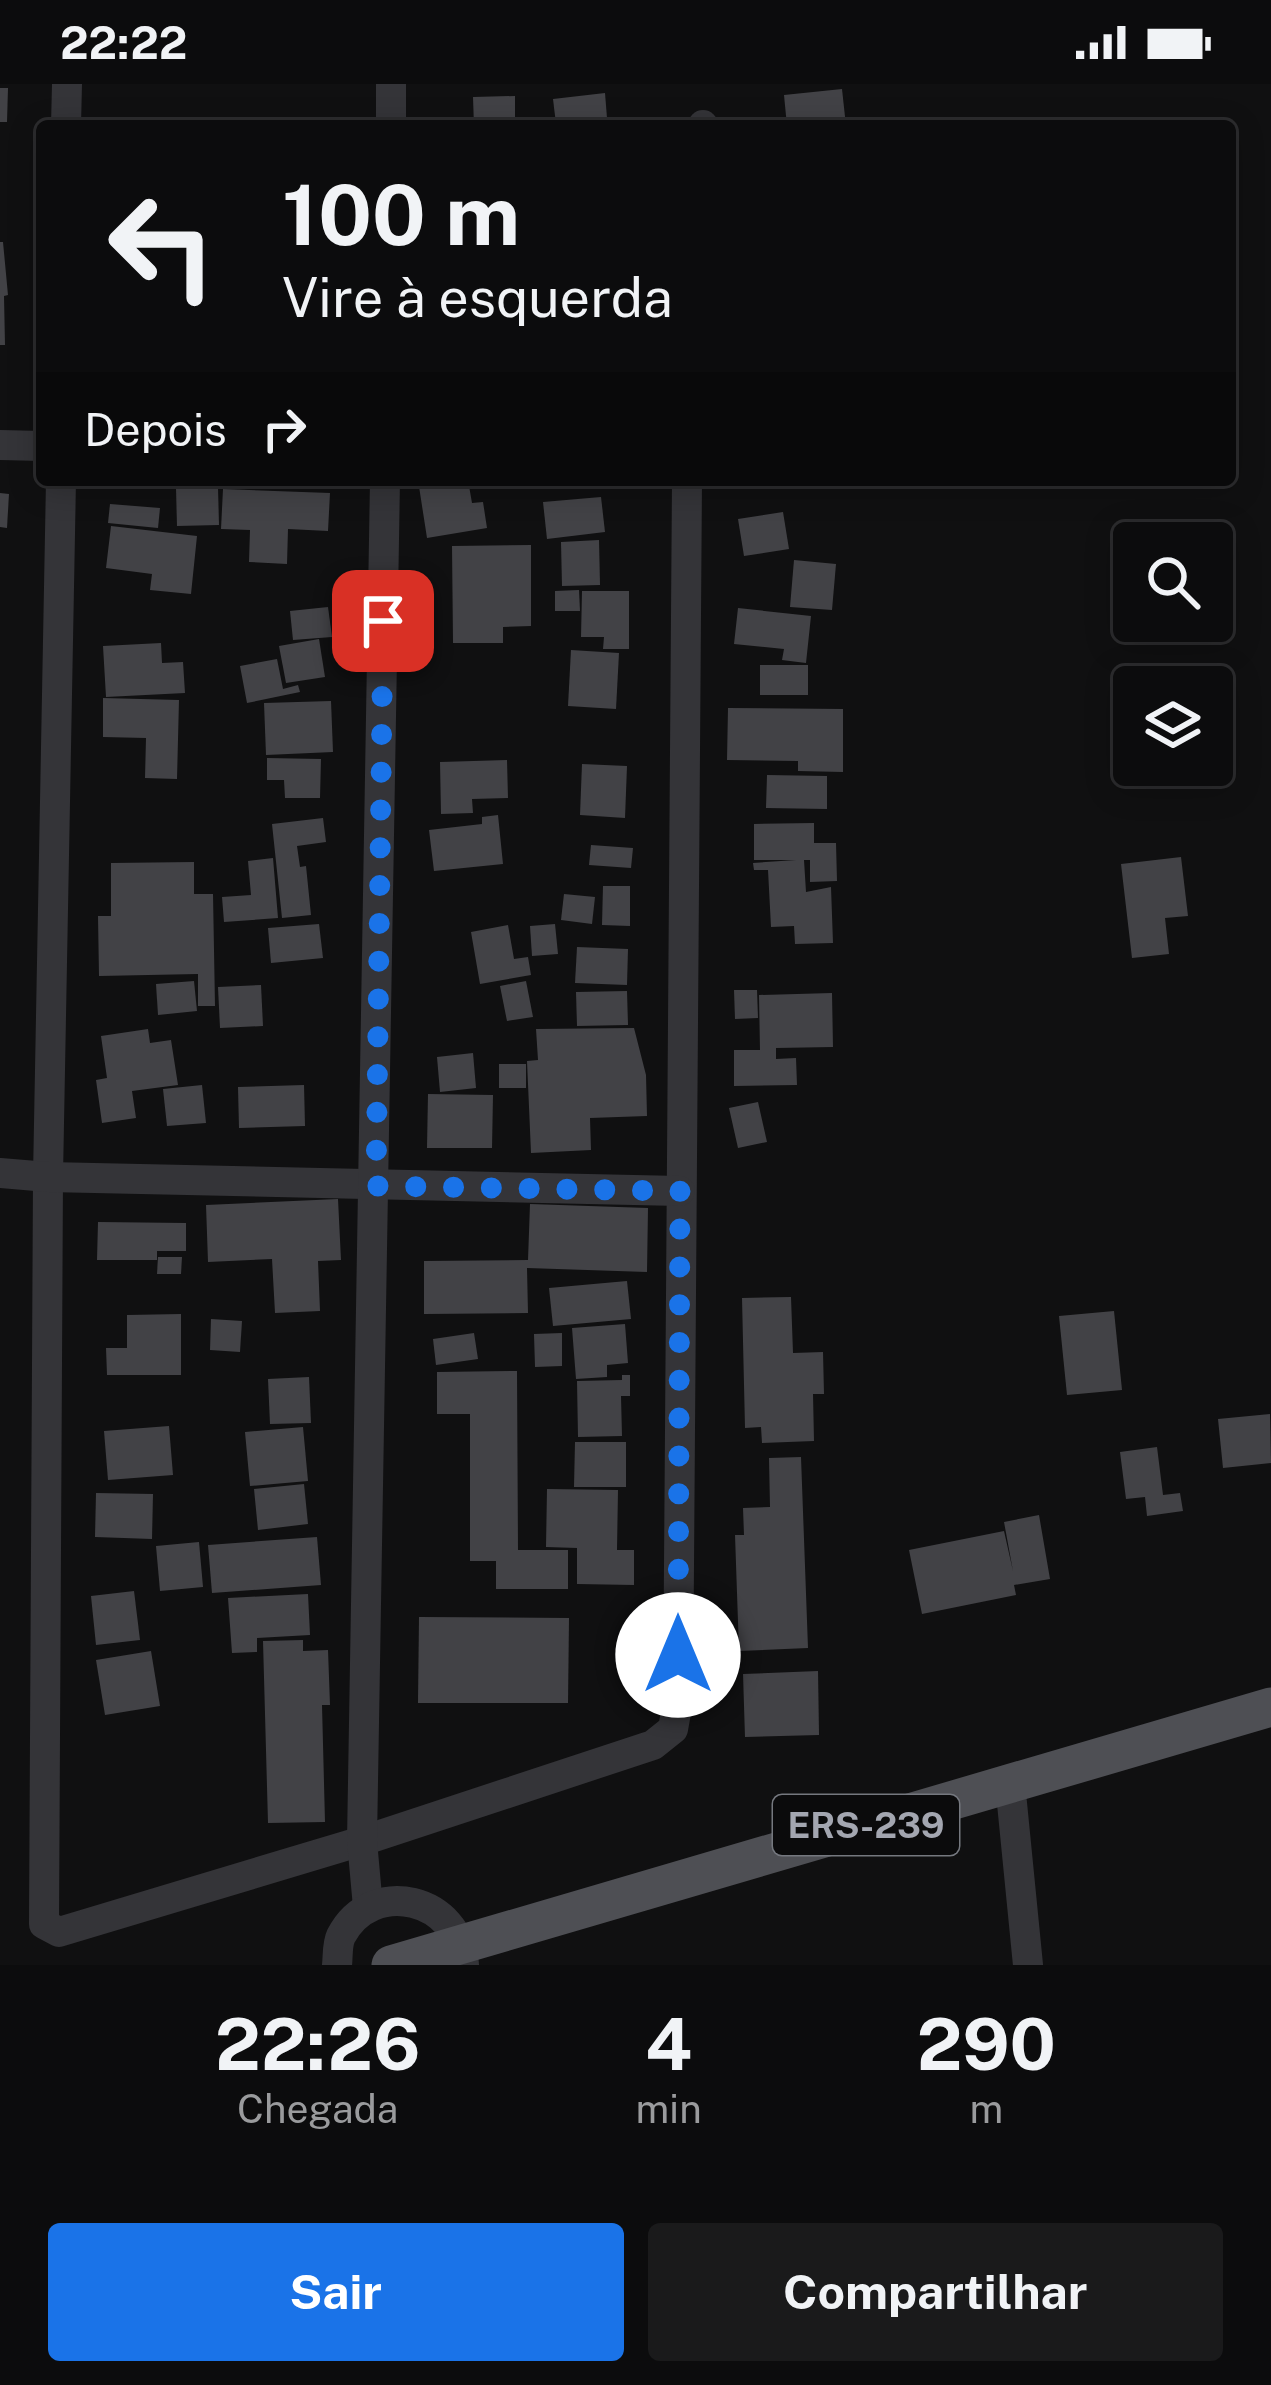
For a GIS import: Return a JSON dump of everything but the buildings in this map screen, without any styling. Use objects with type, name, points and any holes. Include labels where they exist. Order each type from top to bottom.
[{"type":"main road","name":"ERS-239","points":[[470,1959],[542,1921],[1271,1706]]},
{"type":"main road","points":[[391,1965],[470,1959]]},
{"type":"street","points":[[66,120],[67,84]]},
{"type":"street","points":[[391,120],[392,84]]},
{"type":"street","points":[[0,445],[36,446]]},
{"type":"street","points":[[61,486],[48,1178],[44,1924],[58,1932],[362,1841],[653,1745],[673,1729],[678,1701],[687,486]]},
{"type":"street","points":[[368,1907],[362,1841],[385,486]]},
{"type":"street","points":[[0,1173],[48,1178],[680,1191]]},
{"type":"street","points":[[1010,1783],[1028,1965]]},
{"type":"street","points":[[337,1965],[340,1938],[368,1907],[409,1899],[446,1918],[470,1959]]},
{"type":"route","points":[[383,621],[376,1186],[680,1191],[678,1655]]}]
